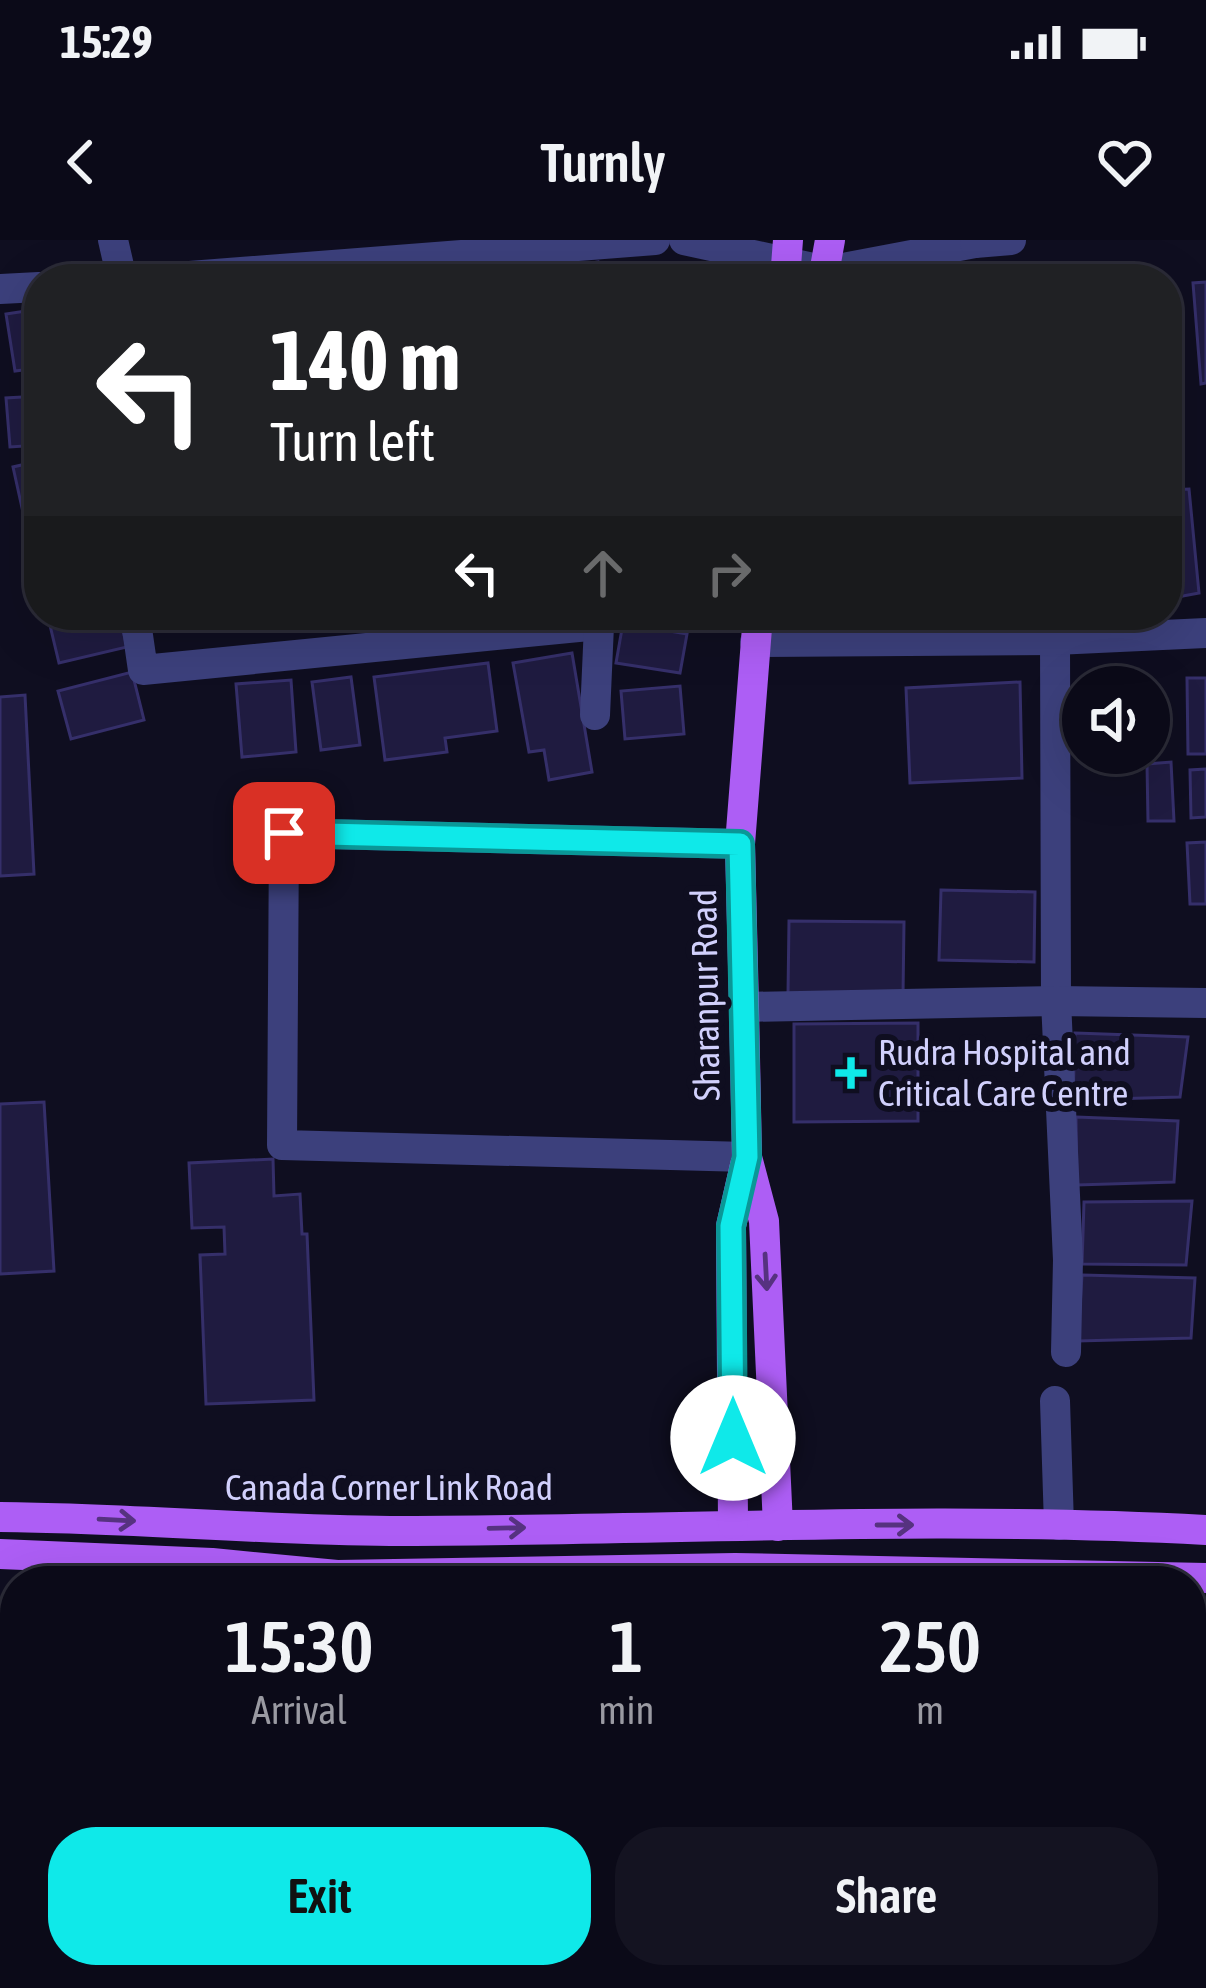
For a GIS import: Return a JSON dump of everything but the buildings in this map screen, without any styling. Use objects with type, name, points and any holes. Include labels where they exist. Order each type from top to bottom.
[{"type":"main road","name":"Sharanpur Road","points":[[756,630],[740,844],[747,1157],[764,1221],[778,1526]]},
{"type":"main road","name":"Sharanpur Road","points":[[733,1524],[731,1226],[747,1157]]},
{"type":"main road","name":"Canada Corner Link Road","points":[[0,1517],[394,1531],[733,1524],[1206,1529]]},
{"type":"main road","points":[[336,1566],[337,1530]]},
{"type":"main road","points":[[387,1566],[394,1531]]},
{"type":"main road","points":[[0,1554],[140,1566]]},
{"type":"street","points":[[296,264],[442,249],[655,240]]},
{"type":"street","points":[[684,240],[786,261],[827,263],[1011,240]]},
{"type":"street","points":[[137,630],[143,670],[508,630]]},
{"type":"street","points":[[596,715],[599,630]]},
{"type":"street","points":[[783,630],[1055,640],[1206,632]]},
{"type":"street","points":[[1055,640],[1056,1001],[1068,1260],[1066,1352]]},
{"type":"street","points":[[740,844],[284,833],[282,1145],[747,1157]]},
{"type":"street","points":[[744,1007],[1056,1001],[1206,1004]]},
{"type":"street","points":[[1055,1401],[1059,1525]]},
{"type":"street","name":"Sharanpur Road","points":[[733,1524],[735,1566]]},
{"type":"street","points":[[776,1566],[778,1526]]},
{"type":"place","name":"Rudra Hospital and Critical Care Centre","points":[[851,1073]]},
{"type":"route","points":[[284,833],[740,844],[747,1157],[731,1226],[733,1438]]}]
